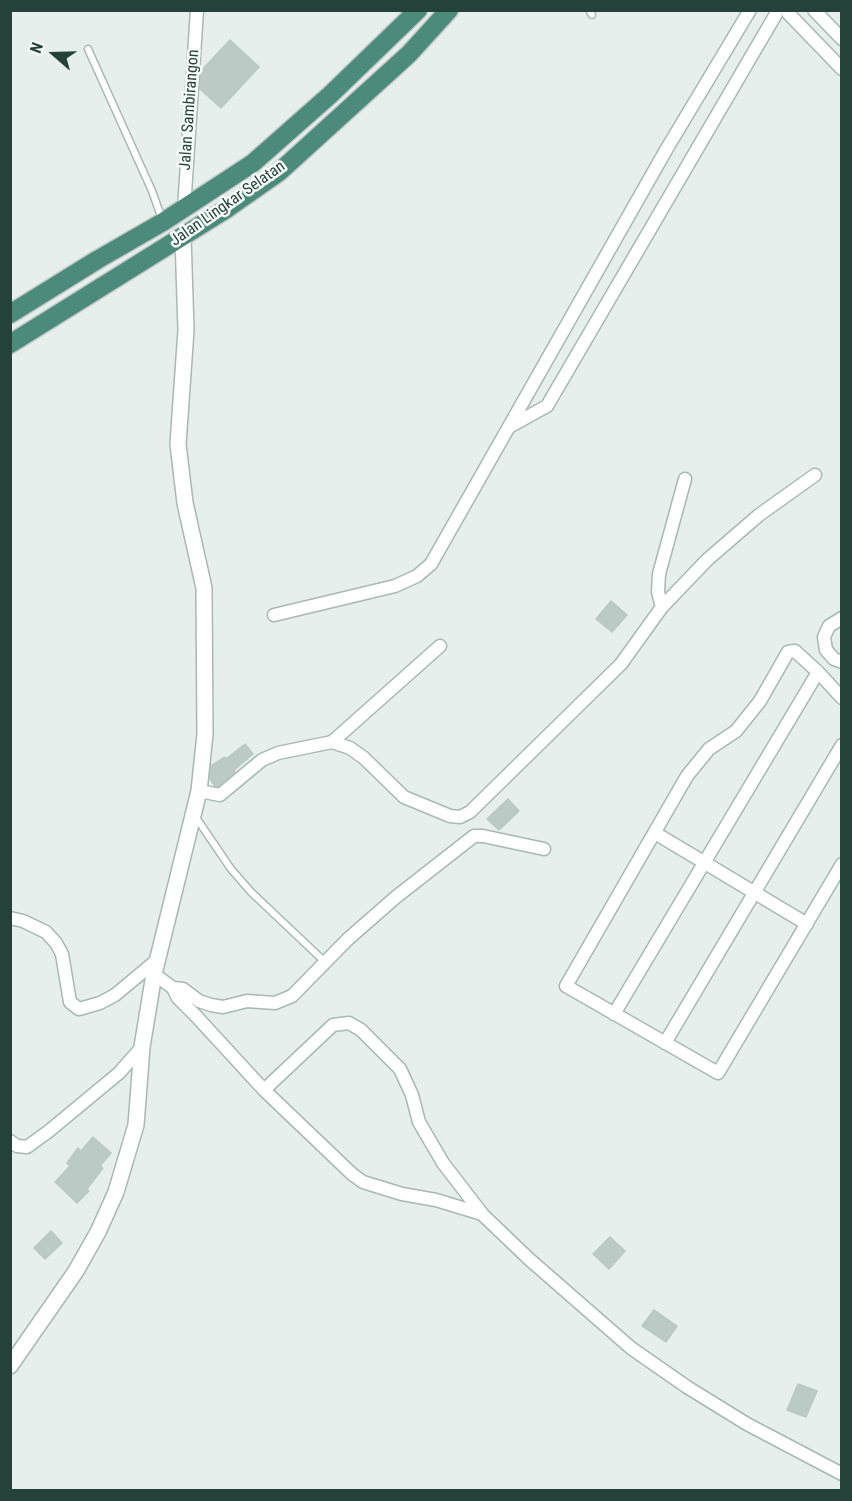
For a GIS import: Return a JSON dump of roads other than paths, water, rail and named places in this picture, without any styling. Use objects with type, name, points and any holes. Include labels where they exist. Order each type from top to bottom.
[{"type":"highway","name":"Jalan Lingkar Selatan","points":[[10,314],[184,209],[253,163],[330,95],[418,10]]},
{"type":"highway","name":"Jalan Lingkar Selatan","points":[[10,344],[183,237],[278,172],[409,54],[449,10]]},
{"type":"highway","points":[[49,290],[61,313]]},
{"type":"street","name":"Jalan Sambirangon","points":[[184,209],[197,10]]},
{"type":"street","points":[[274,615],[395,586],[425,570],[434,559],[666,150],[750,10]]},
{"type":"street","points":[[814,10],[842,39]]},
{"type":"street","points":[[509,427],[547,406],[781,12],[842,69]]},
{"type":"street","points":[[10,1366],[76,1271],[98,1232],[116,1192],[136,1125],[142,1047],[155,967],[199,791],[205,734],[204,588],[185,503],[178,444],[186,330],[183,237]]},
{"type":"street","points":[[199,791],[220,795],[262,760],[278,753],[332,742],[350,748],[364,758],[404,797],[450,816],[460,817],[470,812],[621,664],[662,608],[707,560],[759,516],[815,475]]},
{"type":"street","points":[[662,608],[658,592],[659,574],[686,479]]},
{"type":"street","points":[[839,663],[826,650],[824,638],[829,626],[842,618]]},
{"type":"street","points":[[332,742],[440,646]]},
{"type":"street","points":[[842,698],[795,651],[788,652],[760,701],[736,731],[709,748],[687,776],[567,986],[718,1073],[842,864]]},
{"type":"street","points":[[614,1014],[818,672]]},
{"type":"street","points":[[665,1043],[842,745]]},
{"type":"street","points":[[655,833],[807,924]]},
{"type":"street","points":[[173,988],[183,989],[199,1001],[223,1007],[247,1001],[275,1004],[292,996],[348,939],[396,897],[474,837],[483,836],[544,849]]},
{"type":"street","points":[[10,918],[23,921],[46,932],[56,943],[62,954],[70,1002],[79,1009],[100,1003],[115,995],[155,967]]},
{"type":"street","points":[[155,967],[173,988],[178,998],[264,1090],[352,1174],[363,1182],[396,1193],[436,1200],[483,1215]]},
{"type":"street","points":[[264,1090],[326,1030],[341,1022],[355,1026],[400,1069],[412,1095],[419,1122],[443,1163],[483,1215],[529,1259],[631,1348],[687,1387],[737,1418],[842,1474]]},
{"type":"street","points":[[10,1140],[17,1146],[27,1147],[119,1073],[142,1047]]},
{"type":"lane","points":[[88,49],[152,190],[163,222]]},
{"type":"lane","points":[[193,813],[231,869],[251,892],[326,963]]}]
